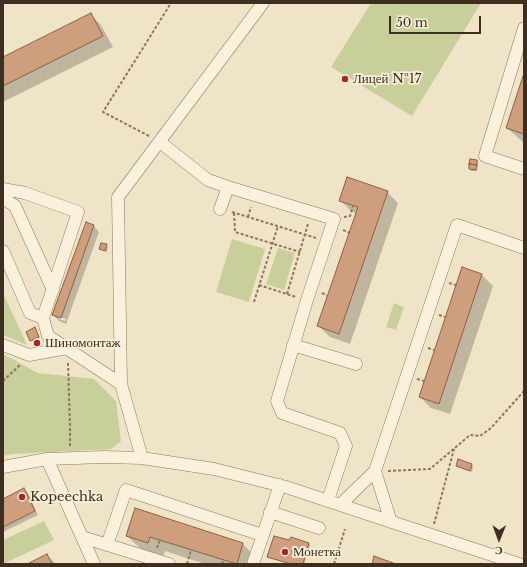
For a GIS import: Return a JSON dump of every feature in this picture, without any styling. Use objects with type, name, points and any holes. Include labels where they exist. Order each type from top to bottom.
[{"type":"street","points":[[142,458],[122,384],[118,197],[263,3]]},
{"type":"street","points":[[524,28],[485,156],[524,169]]},
{"type":"street","points":[[160,142],[208,180],[334,219],[307,300],[277,401],[282,413],[340,433],[346,446],[328,500]]},
{"type":"street","points":[[220,209],[228,187]]},
{"type":"street","points":[[3,189],[25,193],[78,212],[43,318],[48,336],[122,384]]},
{"type":"street","points":[[3,198],[15,206],[52,290]]},
{"type":"street","points":[[341,504],[375,471],[457,224],[524,248]]},
{"type":"street","points":[[3,251],[30,313],[43,318]]},
{"type":"street","points":[[3,345],[29,355],[67,348]]},
{"type":"street","points":[[293,345],[356,364]]},
{"type":"street","points":[[3,468],[47,459],[104,457],[142,458],[214,469],[280,485],[341,504],[519,564]]},
{"type":"street","points":[[47,459],[94,564]]},
{"type":"street","points":[[375,471],[391,522]]},
{"type":"street","points":[[253,564],[280,485]]},
{"type":"street","points":[[107,545],[126,490],[262,535]]},
{"type":"street","points":[[270,512],[318,528]]},
{"type":"street","points":[[82,537],[169,564]]},
{"type":"path","points":[[160,142],[103,112],[171,3]]},
{"type":"path","points":[[220,209],[326,241]]},
{"type":"path","points":[[234,213],[235,232],[300,252]]},
{"type":"path","points":[[287,294],[312,213]]},
{"type":"path","points":[[254,302],[278,226]]},
{"type":"path","points":[[259,285],[307,300]]},
{"type":"path","points":[[67,348],[70,444]]},
{"type":"path","points":[[3,381],[29,355]]},
{"type":"path","points":[[375,471],[430,469],[470,435],[480,436],[491,428],[524,391]]},
{"type":"path","points":[[430,535],[455,448]]},
{"type":"path","points":[[334,564],[345,529]]},
{"type":"path","points":[[187,564],[191,550]]},
{"type":"green space","points":[[371,3],[481,3],[412,116],[331,67]]},
{"type":"green space","points":[[232,239],[265,249],[249,302],[216,292]]},
{"type":"green space","points":[[278,248],[295,253],[284,290],[266,284]]},
{"type":"green space","points":[[3,293],[27,345],[3,335]]},
{"type":"green space","points":[[394,303],[404,307],[396,330],[386,327]]},
{"type":"green space","points":[[3,354],[38,373],[94,379],[116,401],[121,441],[111,449],[13,454],[3,456]]},
{"type":"green space","points":[[44,521],[54,540],[3,564],[3,540]]},
{"type":"building","points":[[91,13],[103,36],[3,86],[3,57]]},
{"type":"building","points":[[524,73],[524,134],[506,128]]},
{"type":"building","points":[[470,159],[477,160],[477,165],[469,164]]},
{"type":"building","points":[[469,164],[477,165],[476,170],[469,169]]},
{"type":"building","points":[[347,177],[388,191],[339,334],[317,326],[358,207],[339,201]]},
{"type":"building","points":[[86,222],[94,225],[61,318],[52,315]]},
{"type":"building","points":[[101,243],[107,244],[105,251],[99,249]]},
{"type":"building","points":[[462,267],[482,274],[439,404],[419,397]]},
{"type":"building","points":[[35,327],[39,337],[30,341],[26,332]]},
{"type":"building","points":[[458,459],[472,464],[470,471],[456,466]]},
{"type":"building","points":[[24,488],[35,511],[3,527],[3,499]]},
{"type":"building","points":[[135,508],[243,543],[237,564],[150,537],[148,543],[126,536]]},
{"type":"building","points":[[274,536],[289,540],[291,537],[309,543],[303,564],[291,564],[267,557]]},
{"type":"building","points":[[47,554],[52,564],[27,564]]},
{"type":"building","points":[[374,556],[396,564],[372,564]]},
{"type":"place","name":"Лицей №17","points":[[345,79]]},
{"type":"place","name":"Шиномонтаж","points":[[37,343]]},
{"type":"place","name":"Kopeechka","points":[[22,497]]},
{"type":"place","name":"Монетка","points":[[285,552]]}]
